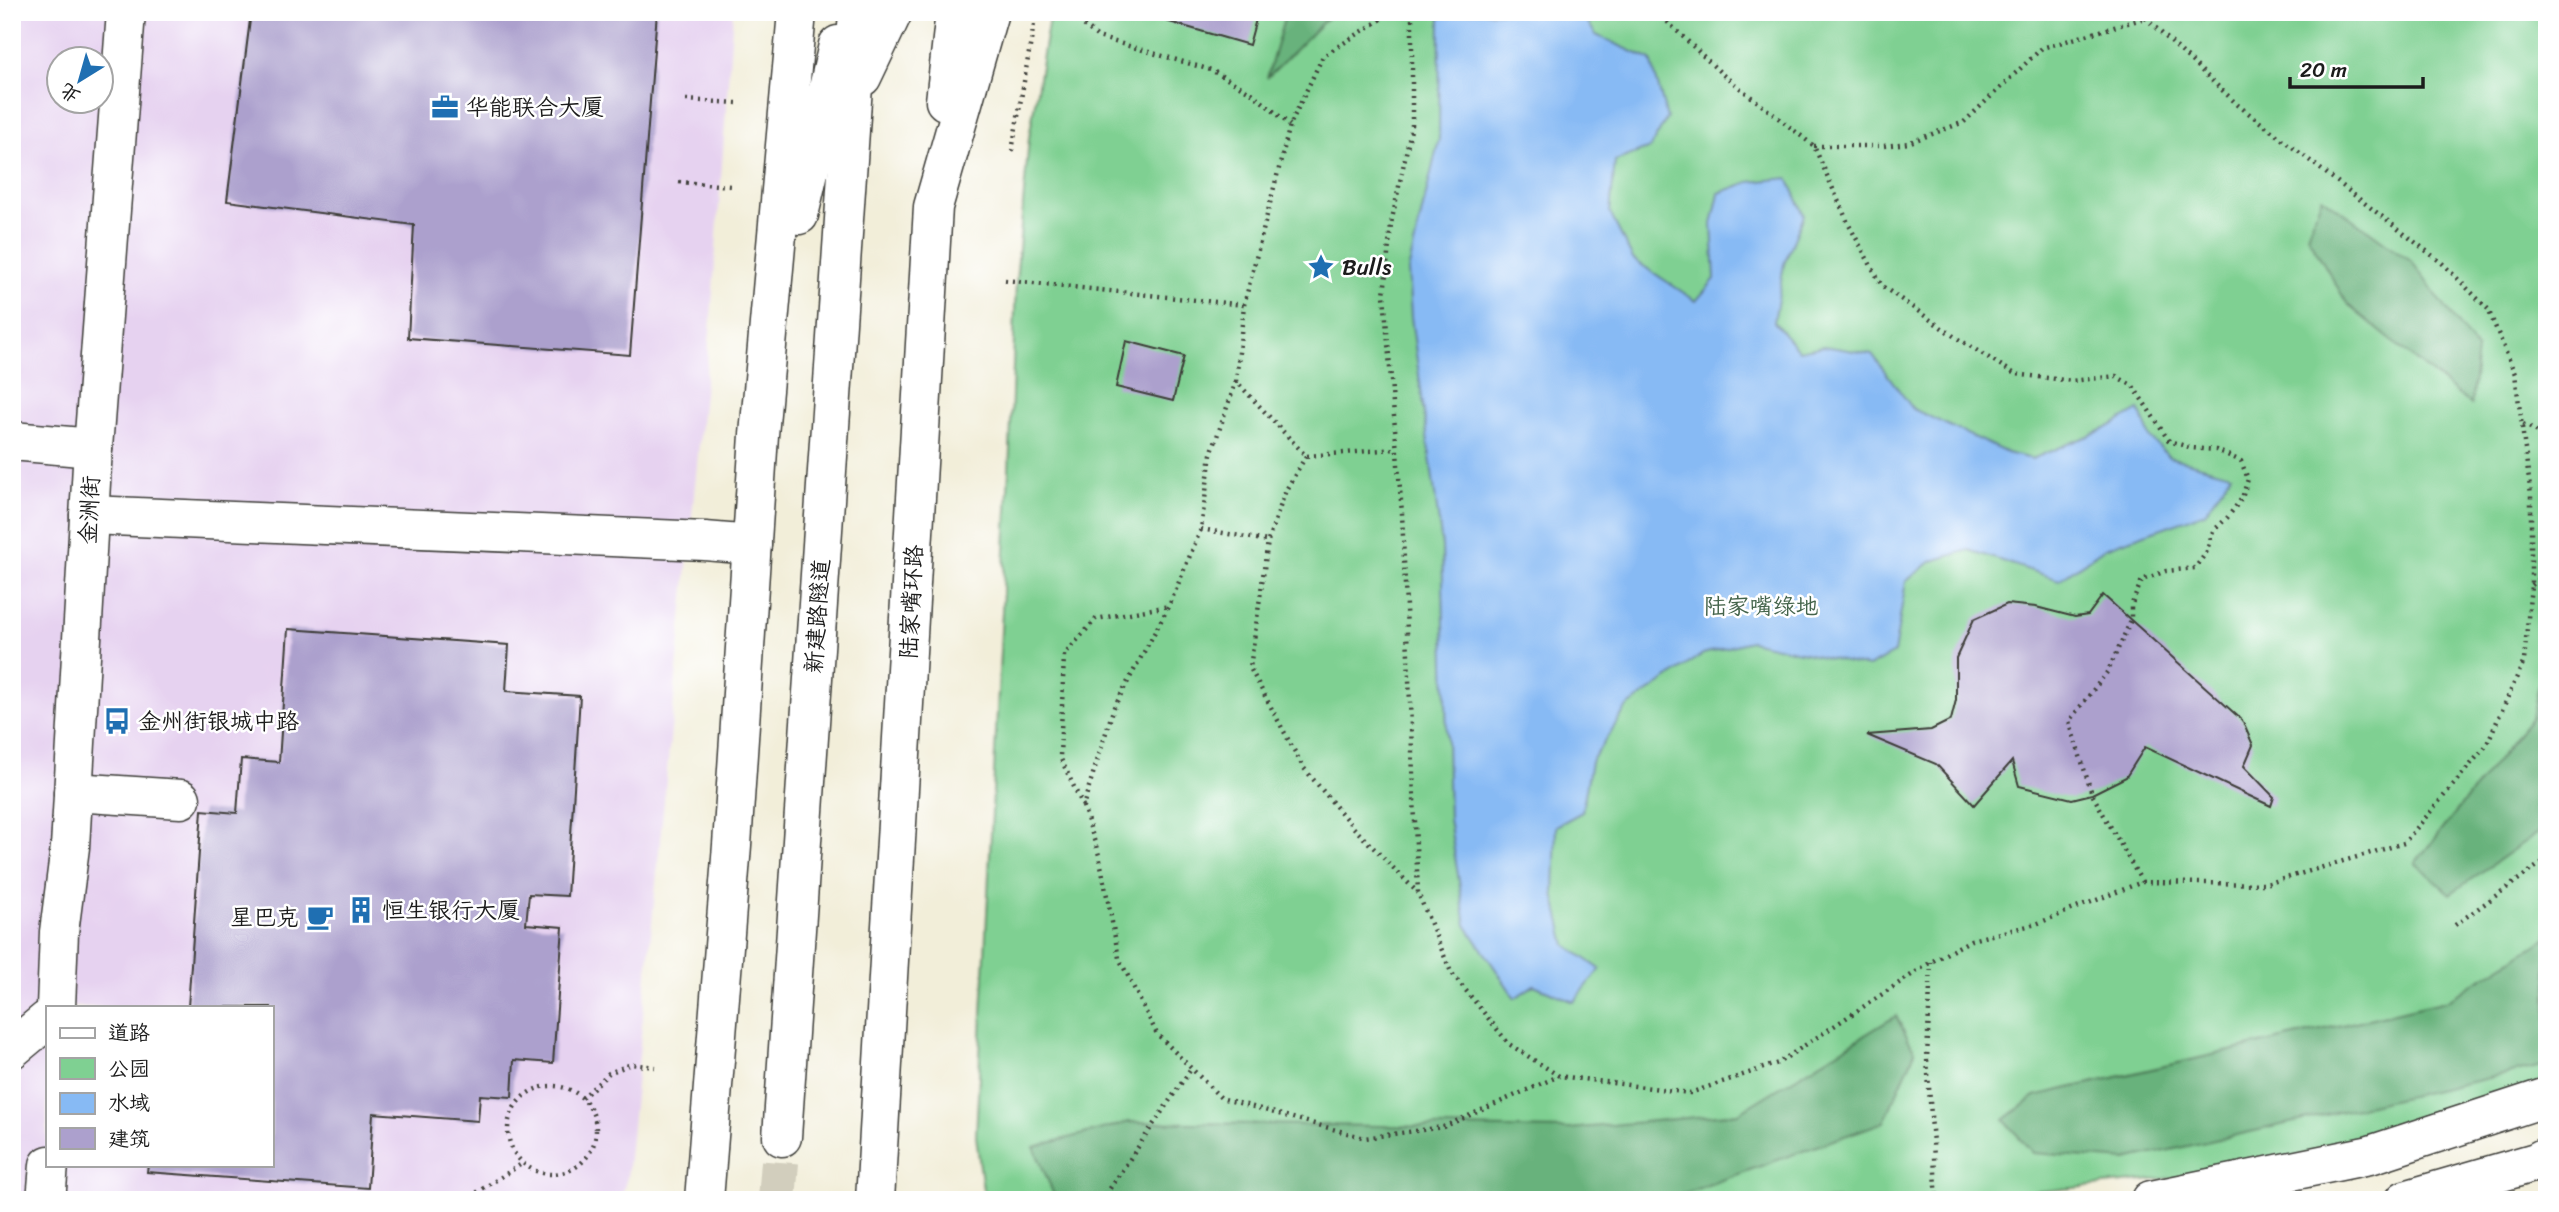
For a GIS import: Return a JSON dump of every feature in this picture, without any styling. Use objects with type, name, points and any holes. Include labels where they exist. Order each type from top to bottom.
[{"type":"main road","name":"金洲街","points":[[56,1006],[59,932],[70,847],[93,447],[126,12]]},
{"type":"main road","points":[[704,1200],[759,435],[797,12]]},
{"type":"main road","points":[[759,435],[804,187],[846,12]]},
{"type":"main road","name":"新建路隧道","points":[[782,1137],[858,12]]},
{"type":"main road","name":"新建路隧道","points":[[853,94],[893,12]]},
{"type":"main road","points":[[933,207],[955,12]]},
{"type":"main road","name":"陆家嘴环路","points":[[875,1200],[933,207],[989,12]]},
{"type":"main road","points":[[12,441],[93,447]]},
{"type":"main road","points":[[89,514],[752,545]]},
{"type":"main road","points":[[73,792],[181,799]]},
{"type":"main road","points":[[12,1049],[46,1021]]},
{"type":"main road","points":[[2151,1200],[2370,1155],[2547,1097]]},
{"type":"main road","points":[[2405,1200],[2536,1162],[2547,1156]]},
{"type":"main road","points":[[46,1200],[49,1166]]},
{"type":"path","points":[[1012,151],[1036,12]]},
{"type":"path","points":[[1068,12],[1098,37],[1211,70],[1252,93],[1290,125]]},
{"type":"path","points":[[1083,806],[1114,708],[1169,606],[1201,528],[1211,454],[1236,381],[1244,305],[1290,125],[1323,57],[1393,12]]},
{"type":"path","points":[[1412,12],[1412,125],[1391,224],[1384,295],[1402,513],[1418,893],[1451,972],[1509,1044],[1559,1076],[1690,1093],[1778,1063],[1931,962],[1971,940],[2036,924],[2141,882],[2266,884],[2404,843],[2486,746],[2524,661],[2532,585],[2530,495],[2515,374],[2488,309],[2442,263],[2238,105],[2138,12]]},
{"type":"path","points":[[1657,12],[1722,74],[1814,146],[1849,225],[1882,286],[1955,337],[2015,374],[2072,381],[2116,376],[2133,386],[2169,440],[2192,448],[2216,450],[2241,461],[2248,479],[2242,498],[2213,531],[2206,554],[2195,568],[2166,571],[2142,580],[2131,606],[2132,620],[2108,671],[2069,721],[2092,794],[2141,882]]},
{"type":"path","points":[[1814,146],[1884,146],[1908,142],[1964,122],[2042,48],[2146,18]]},
{"type":"path","points":[[686,100],[737,103]]},
{"type":"path","points":[[679,181],[731,186]]},
{"type":"path","points":[[1004,280],[1244,305]]},
{"type":"path","points":[[1236,381],[1306,456]]},
{"type":"path","points":[[2522,423],[2547,437]]},
{"type":"path","points":[[1306,456],[1395,449]]},
{"type":"path","points":[[1306,456],[1286,490],[1268,541],[1250,668],[1303,767],[1352,825],[1418,893]]},
{"type":"path","points":[[1201,528],[1268,541]]},
{"type":"path","points":[[2532,585],[2547,572]]},
{"type":"path","points":[[1169,606],[1096,619],[1064,655],[1060,757],[1083,806],[1098,855],[1119,958],[1157,1034],[1221,1098],[1365,1138],[1443,1127],[1559,1076]]},
{"type":"path","points":[[2455,925],[2547,859]]},
{"type":"path","points":[[1931,962],[1927,1059],[1937,1200]]},
{"type":"path","points":[[582,1098],[609,1073],[631,1064],[654,1067]]},
{"type":"path","points":[[1102,1200],[1191,1069]]},
{"type":"path","points":[[556,1086],[570,1089],[582,1098],[591,1110],[596,1125],[595,1140],[589,1154],[578,1165],[565,1172],[550,1174],[534,1170],[523,1163],[514,1152],[508,1125],[519,1100],[542,1087],[556,1086]]},
{"type":"path","points":[[466,1200],[523,1163]]},
{"type":"shaded area","points":[[12,12],[733,12],[710,332],[627,1178],[620,1200],[12,1200]]},
{"type":"green space","name":"陆家嘴绿地","points":[[1050,12],[2547,12],[2547,1078],[2493,1107],[2234,1172],[1952,1200],[989,1200],[983,1190],[976,1136],[1016,282],[1029,138]]},
{"type":"green space","points":[[1286,12],[1333,12],[1267,78]]},
{"type":"green space","points":[[2322,197],[2412,262],[2477,350],[2471,405],[2348,305],[2307,235]]},
{"type":"green space","points":[[2547,645],[2547,826],[2450,894],[2415,863],[2532,717]]},
{"type":"green space","points":[[2547,938],[2547,1065],[2126,1160],[2033,1153],[2004,1120],[2035,1096],[2446,1001]]},
{"type":"green space","points":[[1896,1016],[1915,1052],[1884,1122],[1666,1200],[1056,1200],[1034,1147],[1129,1122],[1569,1129],[1738,1113]]},
{"type":"water","points":[[1440,12],[1581,12],[1596,35],[1651,60],[1667,118],[1650,148],[1615,161],[1610,213],[1633,259],[1696,301],[1715,279],[1712,224],[1719,193],[1749,182],[1788,178],[1804,215],[1784,264],[1774,322],[1799,351],[1824,346],[1872,354],[1913,409],[2007,453],[2032,459],[2105,429],[2139,410],[2151,439],[2169,457],[2231,474],[2205,513],[2105,548],[2059,580],[1969,550],[1932,561],[1906,581],[1894,653],[1868,667],[1750,641],[1703,654],[1627,707],[1591,762],[1582,812],[1556,826],[1554,894],[1566,945],[1600,969],[1574,1002],[1534,985],[1515,998],[1466,925],[1449,819],[1442,546],[1411,317],[1408,271],[1439,139]]},
{"type":"building","name":"华能联合大厦","points":[[251,12],[657,12],[630,355],[408,338],[414,225],[227,201]]},
{"type":"building","points":[[1169,12],[1258,12],[1249,45],[1166,21]]},
{"type":"building","points":[[1126,341],[1184,356],[1173,401],[1116,387]]},
{"type":"building","points":[[2103,595],[2242,720],[2253,745],[2244,766],[2274,797],[2271,806],[2145,747],[2126,777],[2092,794],[2072,799],[2019,786],[2012,761],[1974,805],[1936,764],[1867,735],[1931,730],[1951,720],[1956,700],[1956,658],[1974,619],[2007,604],[2036,607],[2075,617],[2088,615]]},
{"type":"building","name":"恒生银行大厦","points":[[288,629],[509,645],[506,691],[580,696],[567,896],[529,894],[526,924],[563,927],[553,1063],[514,1060],[512,1097],[480,1095],[478,1121],[373,1113],[368,1188],[147,1172],[148,1166],[273,1166],[273,1006],[188,1006],[202,810],[237,813],[241,759],[279,762]]},
{"type":"tunnel","points":[[777,1200],[782,1137]]},
{"type":"place","name":"华能联合大厦","points":[[445,107]]},
{"type":"place","name":"Bulls","points":[[1321,267]]},
{"type":"place","name":"金州街银城中路","points":[[117,721]]},
{"type":"place","name":"恒生银行大厦","points":[[361,910]]},
{"type":"place","name":"星巴克","points":[[320,917]]}]
